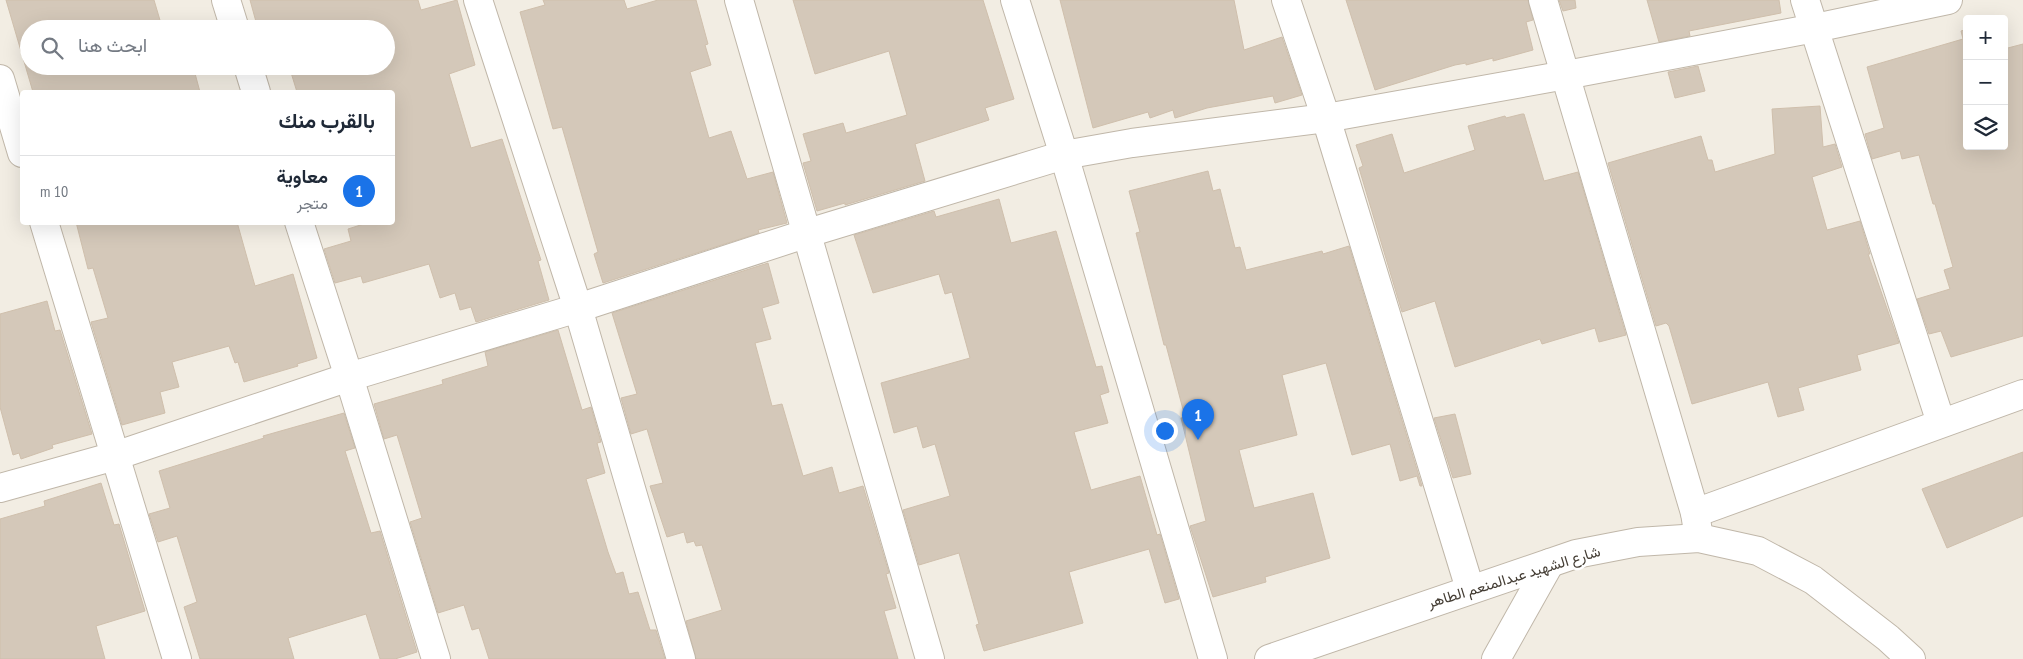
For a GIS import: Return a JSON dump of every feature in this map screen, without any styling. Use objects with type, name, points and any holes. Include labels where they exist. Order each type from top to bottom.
[{"type":"street","points":[[226,0],[232,20]]},
{"type":"street","points":[[478,0],[578,308],[681,659]]},
{"type":"street","points":[[739,0],[930,659]]},
{"type":"street","points":[[1015,0],[1064,154],[1213,659]]},
{"type":"street","points":[[1286,0],[1326,118],[1470,589]]},
{"type":"street","points":[[1542,0],[1566,75],[1697,526],[1941,424],[2023,394]]},
{"type":"street","points":[[1805,0],[1941,424]]},
{"type":"street","points":[[0,488],[115,456],[349,377],[578,308],[808,233],[1064,154],[1132,143],[1326,118],[1815,28],[1948,0]]},
{"type":"street","points":[[251,75],[255,90]]},
{"type":"street","points":[[0,79],[20,146]]},
{"type":"street","points":[[45,225],[178,659]]},
{"type":"street","points":[[300,225],[436,659]]},
{"type":"street","name":"شارع الشهيد عبدالمنعم الطاهر","points":[[1269,659],[1576,554],[1638,542],[1697,526],[1758,551],[1813,580],[1888,638],[1911,659]]},
{"type":"street","points":[[1496,659],[1550,563]]},
{"type":"building","points":[[6,0],[154,0],[160,20],[20,20],[20,48]]},
{"type":"building","points":[[250,0],[418,0],[421,10],[457,0],[475,65],[449,74],[471,148],[502,139],[541,260],[538,261],[549,300],[476,322],[471,307],[460,310],[455,293],[440,298],[429,264],[363,283],[361,276],[335,283],[324,249],[351,241],[348,229],[361,225],[395,225],[395,90],[296,90],[292,75],[395,75],[395,20],[256,20]]},
{"type":"building","points":[[543,0],[624,0],[627,9],[658,0],[696,0],[708,44],[705,45],[711,65],[690,72],[709,138],[731,131],[747,179],[773,172],[787,223],[758,230],[759,233],[603,283],[594,254],[598,252],[562,127],[553,129],[520,12],[545,5]]},
{"type":"building","points":[[793,0],[983,0],[1014,99],[985,108],[989,120],[915,144],[925,181],[845,205],[845,203],[817,211],[803,163],[811,161],[803,134],[843,123],[846,133],[907,115],[889,51],[815,74]]},
{"type":"building","points":[[1060,0],[1234,0],[1244,50],[1282,37],[1302,95],[1275,103],[1273,96],[1207,108],[1175,118],[1173,110],[1150,118],[1148,112],[1093,128]]},
{"type":"building","points":[[1346,0],[1528,0],[1533,20],[1526,22],[1533,50],[1493,61],[1493,58],[1466,65],[1466,63],[1455,65],[1375,90]]},
{"type":"building","points":[[1559,0],[1575,0],[1576,8],[1563,11]]},
{"type":"building","points":[[1647,0],[1779,0],[1781,13],[1689,31],[1690,36],[1659,42]]},
{"type":"building","points":[[1963,39],[1963,150],[2008,150],[2008,48],[2023,44],[2023,336],[1951,357],[1941,331],[1929,334],[1917,299],[1950,289],[1944,270],[1953,267],[1919,155],[1902,159],[1900,151],[1872,159],[1865,134],[1884,128],[1867,67]]},
{"type":"building","points":[[1698,66],[1705,91],[1675,98],[1668,72]]},
{"type":"building","points":[[28,75],[195,75],[199,90],[32,90]]},
{"type":"building","points":[[1820,106],[1823,147],[1835,144],[1842,167],[1812,177],[1827,230],[1860,221],[1870,254],[1868,254],[1899,343],[1857,355],[1861,370],[1798,388],[1804,410],[1778,417],[1768,382],[1692,404],[1669,326],[1666,323],[1656,326],[1608,163],[1701,136],[1708,160],[1712,160],[1715,172],[1775,154],[1772,109]]},
{"type":"building","points":[[1524,114],[1544,181],[1578,172],[1626,335],[1599,342],[1595,328],[1542,344],[1540,339],[1455,367],[1435,301],[1402,312],[1359,168],[1363,166],[1356,145],[1392,134],[1404,173],[1475,150],[1468,126],[1505,116],[1506,118]]},
{"type":"building","points":[[1208,171],[1213,191],[1220,189],[1235,248],[1240,247],[1246,270],[1322,251],[1323,254],[1349,246],[1422,486],[1420,486],[1417,476],[1400,481],[1390,444],[1352,455],[1326,363],[1282,375],[1297,435],[1239,450],[1254,508],[1313,493],[1330,558],[1265,577],[1266,582],[1213,597],[1190,526],[1206,521],[1181,418],[1185,417],[1166,345],[1164,345],[1136,233],[1140,232],[1129,191]]},
{"type":"building","points":[[999,199],[1011,243],[1056,231],[1096,367],[1102,366],[1109,392],[1100,395],[1108,423],[1074,432],[1091,490],[1140,476],[1157,535],[1160,534],[1179,599],[1165,603],[1149,549],[1069,572],[1083,623],[984,651],[976,625],[979,624],[959,553],[919,565],[903,510],[950,496],[935,444],[923,448],[917,426],[894,433],[881,383],[970,358],[952,292],[945,294],[939,274],[873,293],[854,235],[934,211],[936,217]]},
{"type":"building","points":[[77,225],[238,225],[255,286],[293,274],[317,358],[297,364],[298,366],[244,382],[238,362],[235,363],[229,346],[172,362],[179,387],[160,392],[165,413],[122,425],[91,322],[108,318],[93,268],[88,269]]},
{"type":"building","points":[[768,263],[779,303],[762,308],[771,339],[755,343],[772,406],[782,404],[803,476],[832,467],[839,493],[863,486],[889,573],[886,574],[896,608],[884,611],[898,659],[696,659],[686,621],[722,610],[702,545],[696,546],[694,541],[687,543],[684,532],[667,537],[650,486],[663,483],[647,429],[631,434],[621,398],[637,394],[612,313]]},
{"type":"building","points":[[47,301],[55,331],[60,330],[92,434],[52,445],[53,448],[21,459],[19,453],[13,455],[0,407],[0,314]]},
{"type":"building","points":[[558,330],[582,410],[591,407],[601,442],[597,443],[605,473],[586,479],[608,552],[616,574],[623,572],[629,594],[638,592],[650,630],[656,630],[665,659],[489,659],[479,628],[472,630],[464,605],[438,613],[410,522],[422,518],[397,435],[384,439],[374,404],[443,384],[442,380],[488,366],[485,352]]},
{"type":"building","points":[[344,413],[355,448],[345,451],[371,533],[380,531],[417,652],[395,659],[380,659],[366,614],[288,638],[294,659],[200,659],[184,607],[197,602],[177,536],[158,542],[149,514],[170,508],[159,471],[264,438],[263,436]]},
{"type":"building","points":[[1455,414],[1471,474],[1453,478],[1434,418]]},
{"type":"building","points":[[2023,452],[2023,516],[1947,548],[1922,489]]},
{"type":"building","points":[[101,483],[114,525],[119,524],[145,611],[96,626],[105,659],[0,659],[0,519],[45,506],[44,501]]},
{"type":"place","name":"معاوية","points":[[1198,440]]}]
